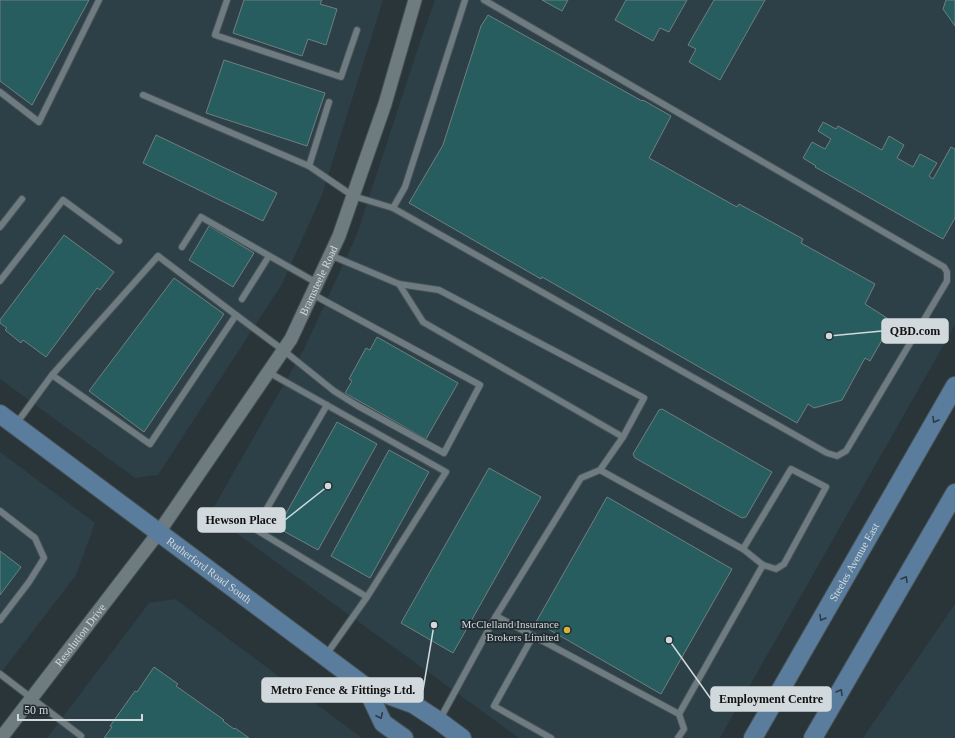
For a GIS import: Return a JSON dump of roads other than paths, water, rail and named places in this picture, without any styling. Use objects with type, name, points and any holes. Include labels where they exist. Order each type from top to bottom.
[{"type":"main road","name":"Steeles Avenue East","points":[[754,738],[955,386]]},
{"type":"main road","name":"Rutherford Road South","points":[[0,414],[366,687],[383,723],[404,738]]},
{"type":"main road","points":[[813,738],[955,493]]},
{"type":"main road","points":[[366,687],[413,704],[440,721],[462,738]]},
{"type":"street","name":"Bramsteele Road","points":[[159,532],[291,339],[339,236],[385,104],[415,0]]},
{"type":"street","name":"Resolution Drive","points":[[1,738],[159,532]]},
{"type":"lane","points":[[0,92],[39,122],[100,0]]},
{"type":"lane","points":[[227,0],[215,35],[341,77],[357,30]]},
{"type":"lane","points":[[393,208],[405,188],[464,0]]},
{"type":"lane","points":[[143,95],[309,166],[353,196],[393,208],[827,453],[837,456],[846,451],[947,281],[947,272],[944,267],[484,0]]},
{"type":"lane","points":[[309,166],[329,102]]},
{"type":"lane","points":[[0,227],[22,199]]},
{"type":"lane","points":[[0,281],[63,200],[119,241]]},
{"type":"lane","points":[[15,425],[52,375],[158,256],[283,350],[334,391],[358,406],[444,453],[480,385],[314,289],[269,256],[201,217],[182,247]]},
{"type":"lane","points":[[330,255],[399,284],[440,290],[644,398],[623,437],[600,470],[581,478],[496,616],[440,721]]},
{"type":"lane","points":[[242,299],[269,256]]},
{"type":"lane","points":[[399,284],[423,322],[623,437]]},
{"type":"lane","points":[[52,375],[150,444],[236,315]]},
{"type":"lane","points":[[268,372],[446,472],[367,597],[325,656]]},
{"type":"lane","points":[[326,405],[255,529],[367,597]]},
{"type":"lane","points":[[600,470],[743,549],[763,565],[776,569],[784,564],[826,488],[791,469],[743,549]]},
{"type":"lane","points":[[0,511],[35,538],[44,558],[29,582],[0,620]]},
{"type":"lane","points":[[679,714],[763,565]]},
{"type":"lane","points":[[496,616],[679,714],[684,729],[678,738]]},
{"type":"lane","points":[[533,636],[494,706],[551,738]]},
{"type":"lane","points":[[0,674],[81,736]]},
{"type":"place","name":"QBD.com","points":[[829,336]]},
{"type":"place","name":"Hewson Place","points":[[328,486]]},
{"type":"place","name":"Metro Fence & Fittings Ltd.","points":[[434,625]]},
{"type":"place","name":"McClelland Insurance Brokers Limited","points":[[567,630]]},
{"type":"place","name":"Employment Centre","points":[[669,640]]}]
